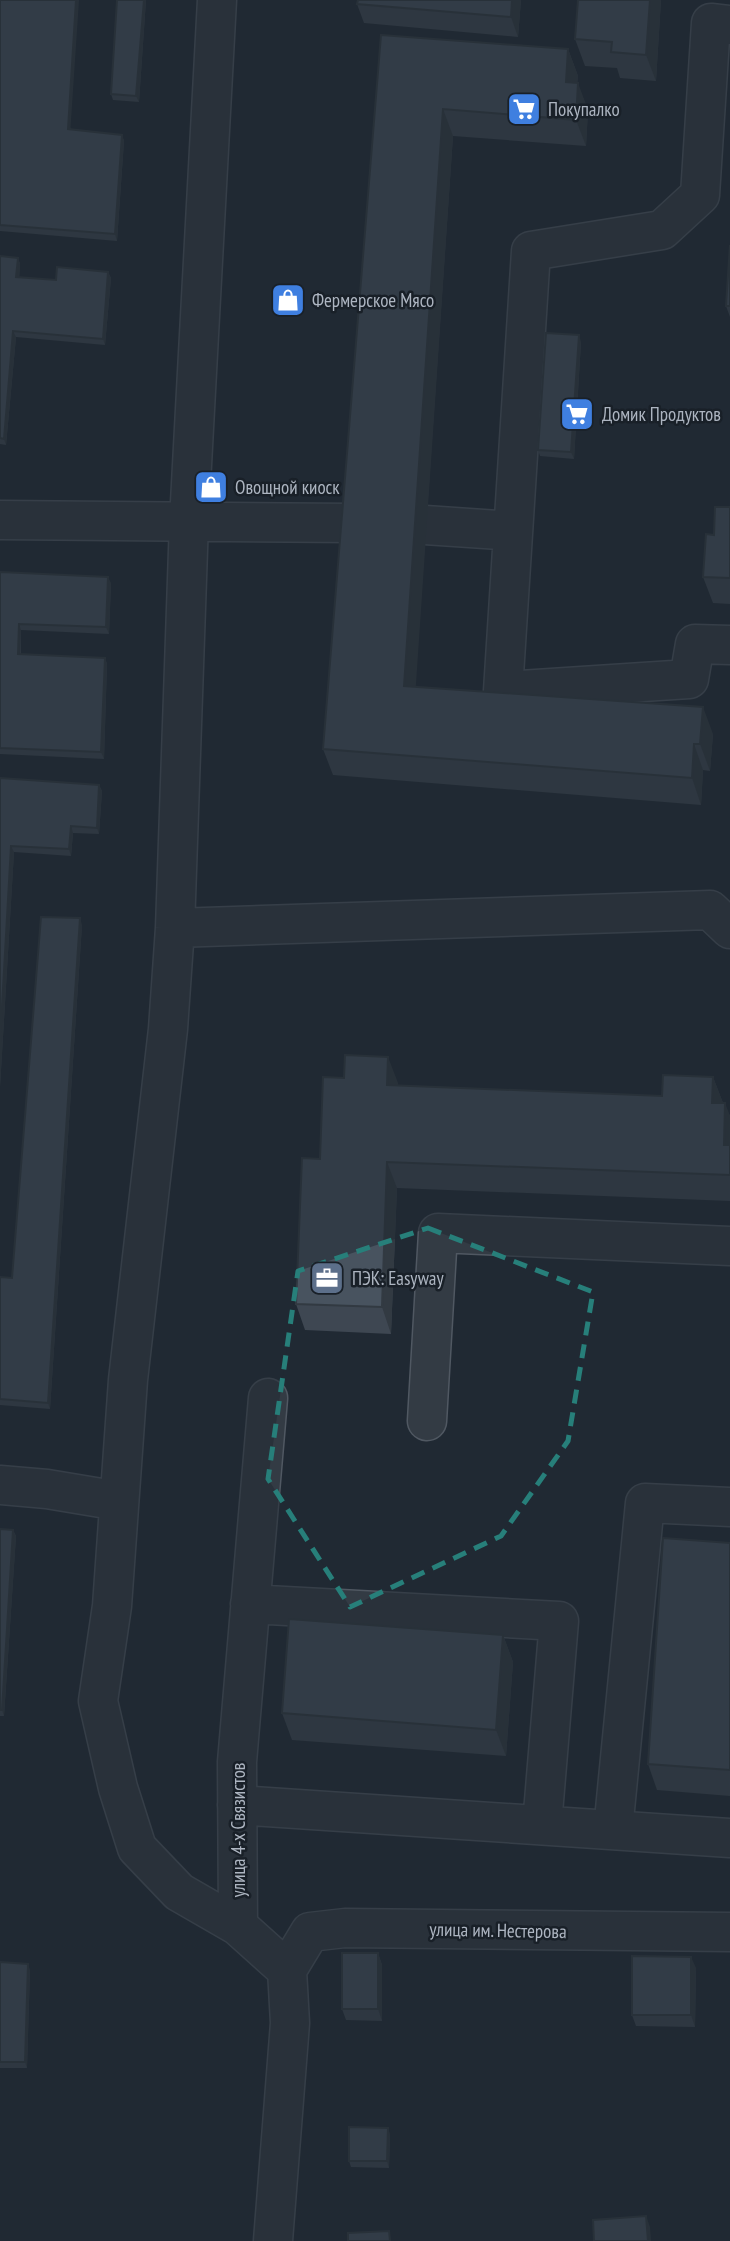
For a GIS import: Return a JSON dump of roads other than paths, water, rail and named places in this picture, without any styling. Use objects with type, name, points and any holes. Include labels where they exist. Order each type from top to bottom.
[{"type":"street","points":[[217,0],[189,521],[175,928],[168,1029],[128,1380],[111,1606],[98,1701],[117,1788],[138,1848],[179,1892],[238,1926]]},
{"type":"street","points":[[730,25],[711,23],[700,195],[662,230],[531,251],[503,691],[689,679],[695,644],[730,645]]},
{"type":"street","points":[[0,520],[354,523]]},
{"type":"street","points":[[425,525],[513,531]]},
{"type":"street","points":[[175,928],[710,910],[730,929]]},
{"type":"street","points":[[427,1421],[438,1233],[730,1246]]},
{"type":"street","name":"улица 4-х Связистов","points":[[268,1398],[237,1762],[238,1926],[287,1969]]},
{"type":"street","points":[[0,1485],[47,1489],[119,1501]]},
{"type":"street","points":[[613,1830],[645,1503],[730,1507]]},
{"type":"street","points":[[250,1604],[559,1621],[542,1825]]},
{"type":"street","points":[[237,1805],[730,1838]]},
{"type":"street","name":"улица им. Нестерова","points":[[287,1969],[310,1932],[345,1928],[730,1932]]},
{"type":"street","points":[[274,2241],[290,2023],[287,1969]]},
{"type":"place","name":"Покупалко","points":[[524,109]]},
{"type":"place","name":"Фермерское Мясо","points":[[288,300]]},
{"type":"place","name":"Домик Продуктов","points":[[577,414]]},
{"type":"place","name":"Овощной киоск","points":[[211,487]]},
{"type":"place","name":"ПЭК: Easyway","points":[[327,1278]]}]
